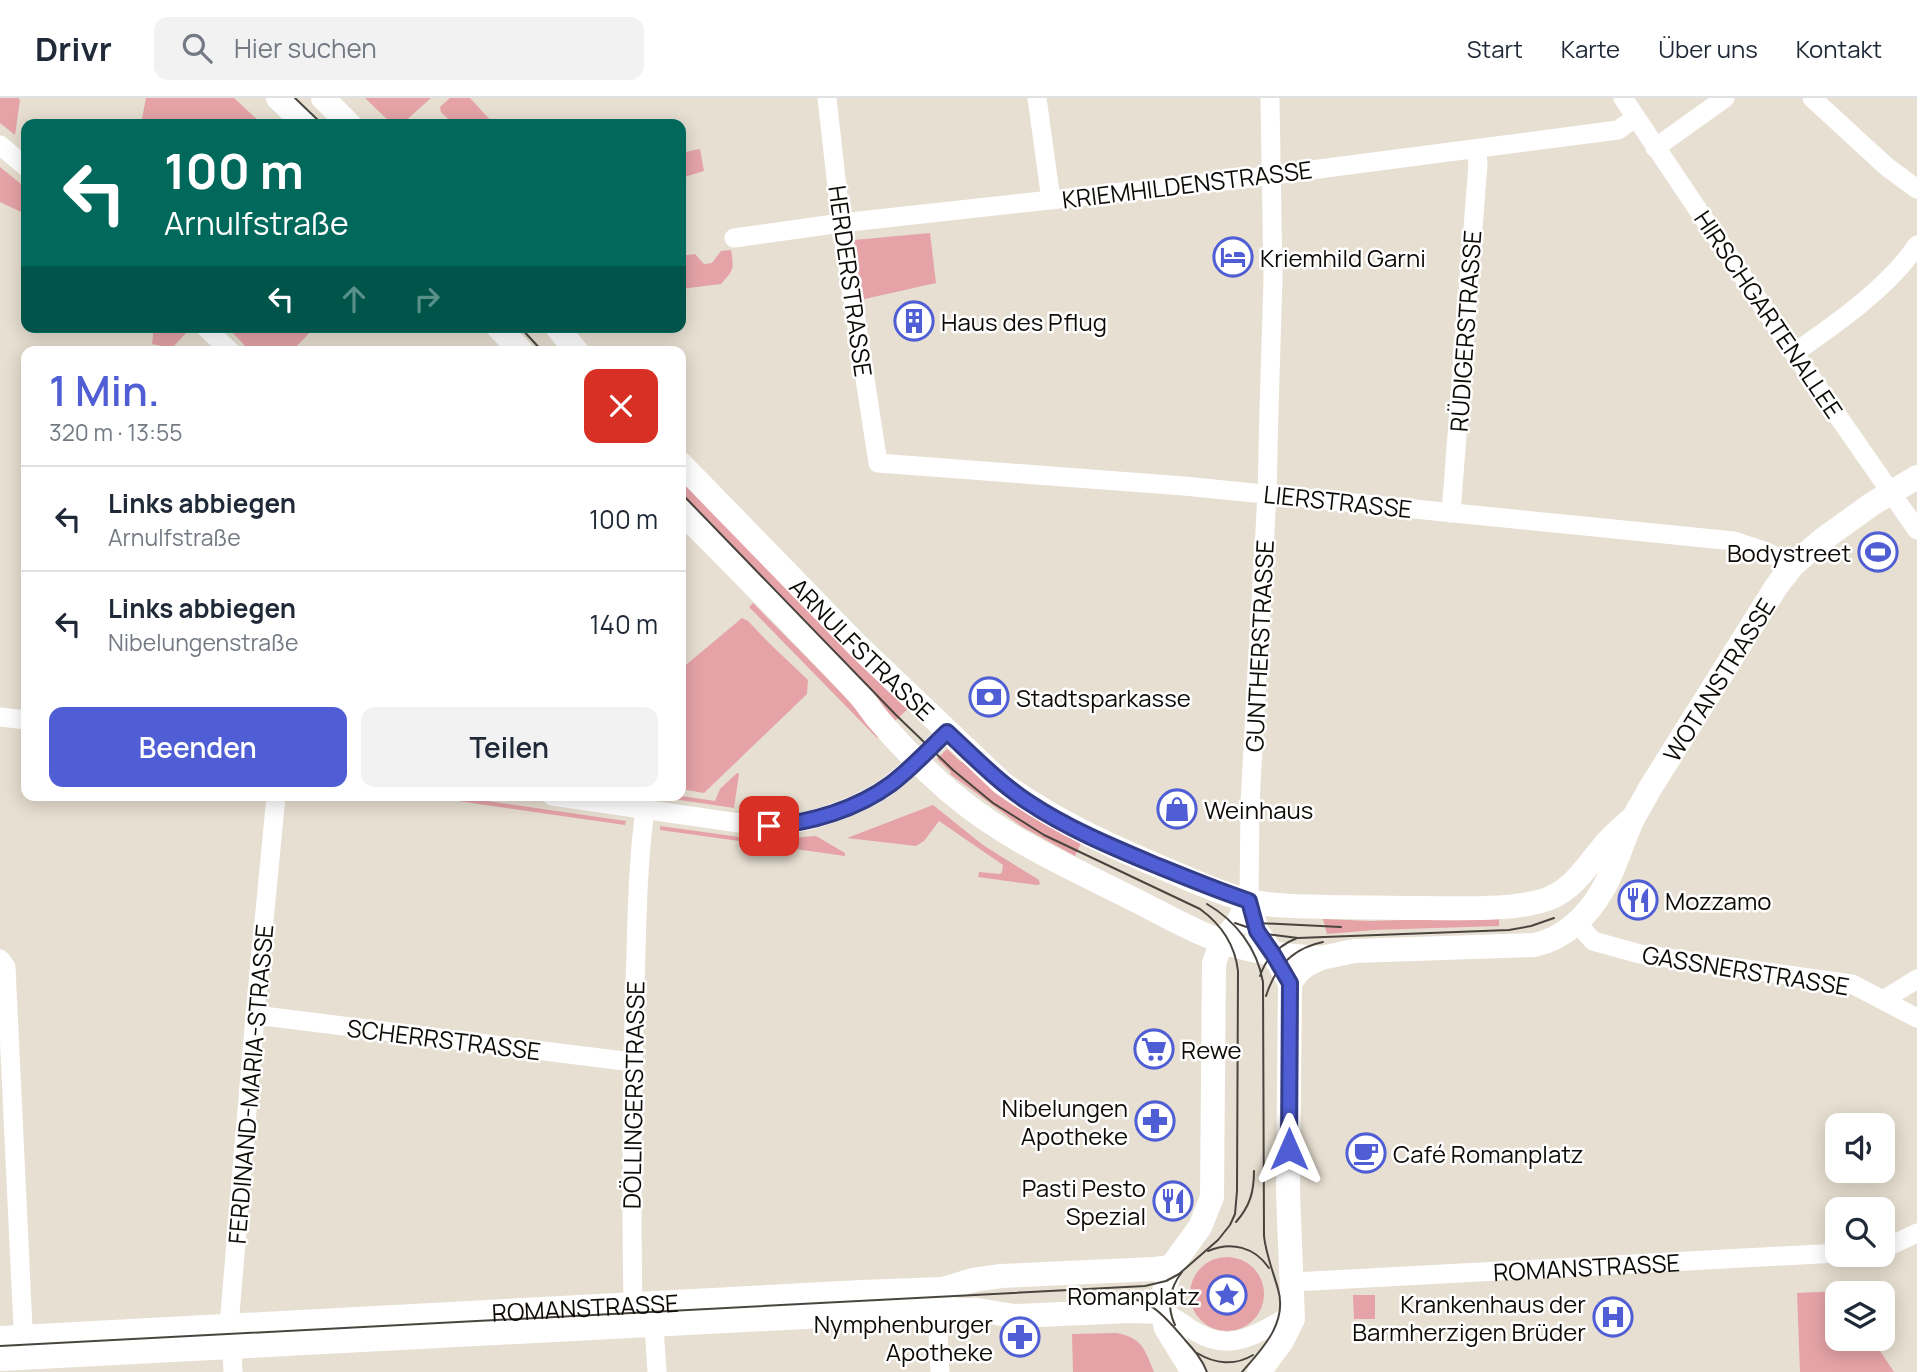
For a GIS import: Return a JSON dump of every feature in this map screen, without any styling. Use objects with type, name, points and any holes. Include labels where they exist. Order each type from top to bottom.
[{"type":"main road","points":[[278,98],[300,119]]},
{"type":"main road","points":[[323,98],[344,119]]},
{"type":"main road","points":[[504,333],[517,346]]},
{"type":"main road","name":"ARNULFSTRASSE","points":[[686,469],[858,646],[1002,783],[1061,822],[1125,852],[1249,901]]},
{"type":"main road","name":"WOTANSTRASSE","points":[[1290,983],[1308,964],[1321,958],[1354,951],[1534,945],[1564,933],[1577,923],[1604,889],[1633,818],[1776,587],[1793,565],[1833,533],[1872,504],[1917,477]]},
{"type":"main road","name":"ARNULFSTRASSE","points":[[686,516],[829,662],[896,739],[949,791],[1014,839],[1065,867],[1184,926],[1247,949],[1273,954]]},
{"type":"main road","name":"WOTANSTRASSE","points":[[1249,901],[1291,906],[1434,908],[1476,908],[1533,903],[1552,898],[1568,887],[1584,872],[1609,840],[1633,818]]},
{"type":"main road","points":[[1193,1372],[1171,1336],[1162,1312],[1163,1295],[1171,1267],[1200,1227],[1212,1197],[1213,983],[1216,954],[1249,901]]},
{"type":"main road","points":[[1249,901],[1257,931],[1290,983],[1288,1204],[1293,1314],[1282,1341],[1259,1372]]},
{"type":"main road","name":"ARNULFSTRASSE","points":[[1184,926],[1209,965],[1213,983]]},
{"type":"main road","name":"WOTANSTRASSE","points":[[1273,954],[1321,958]]},
{"type":"main road","name":"ROMANSTRASSE","points":[[937,1300],[943,1289],[973,1280],[1001,1276],[1171,1267]]},
{"type":"main road","name":"ROMANSTRASSE","points":[[231,1336],[633,1305],[937,1300],[1014,1316],[1162,1312]]},
{"type":"main road","name":"ROMANSTRASSE","points":[[0,1359],[16,1344],[654,1325],[937,1300]]},
{"type":"street","name":"HERDERSTRASSE","points":[[827,98],[841,223],[878,463]]},
{"type":"street","points":[[1037,98],[1051,200]]},
{"type":"street","name":"GUNTHERSTRASSE","points":[[1249,901],[1250,803],[1267,494],[1273,279],[1270,98]]},
{"type":"street","name":"HIRSCHGARTENALLEE","points":[[1623,98],[1794,353],[1917,530]]},
{"type":"street","points":[[1655,148],[1725,98]]},
{"type":"street","points":[[1812,98],[1887,167],[1917,189]]},
{"type":"street","name":"KRIEMHILDENSTRASSE","points":[[734,239],[841,223],[1271,174],[1618,130],[1636,117]]},
{"type":"street","points":[[0,145],[21,163]]},
{"type":"street","name":"RÜDIGERSTRASSE","points":[[1451,513],[1478,163],[1476,149]]},
{"type":"street","points":[[1794,353],[1837,323],[1886,281],[1917,244]]},
{"type":"street","points":[[211,333],[225,346]]},
{"type":"street","name":"LIERSTRASSE","points":[[878,463],[1158,484],[1734,541],[1767,552],[1793,565]]},
{"type":"street","points":[[0,717],[21,719]]},
{"type":"street","points":[[585,801],[739,823],[769,826],[791,824],[867,799],[889,786],[947,732]]},
{"type":"street","name":"FERDINAND-MARIA-STRASSE","points":[[233,1372],[231,1336],[255,1016],[276,801]]},
{"type":"street","name":"DÖLLINGERSTRASSE","points":[[633,1305],[632,1062],[639,859],[645,810]]},
{"type":"street","name":"GASSNERSTRASSE","points":[[1577,923],[1594,941],[1640,954],[1852,984],[1917,1018]]},
{"type":"street","points":[[0,959],[6,967],[16,1344]]},
{"type":"street","points":[[1883,1000],[1917,979]]},
{"type":"street","name":"SCHERRSTRASSE","points":[[255,1016],[632,1062]]},
{"type":"street","points":[[1895,1244],[1917,1233]]},
{"type":"street","name":"ROMANSTRASSE","points":[[1293,1282],[1825,1254]]},
{"type":"street","points":[[937,1300],[940,1372]]},
{"type":"street","points":[[633,1305],[654,1325],[657,1372]]},
{"type":"street","points":[[1162,1312],[1203,1336],[1225,1342],[1247,1338],[1293,1314]]},
{"type":"shaded area","points":[[0,98],[20,100],[15,135],[0,123]]},
{"type":"shaded area","points":[[146,98],[234,98],[257,119],[142,119]]},
{"type":"shaded area","points":[[365,98],[431,98],[408,119],[387,119]]},
{"type":"shaded area","points":[[450,98],[470,98],[489,119],[448,119],[440,107]]},
{"type":"shaded area","points":[[700,149],[704,171],[686,176],[686,152]]},
{"type":"shaded area","points":[[0,167],[21,184],[21,212],[0,202]]},
{"type":"shaded area","points":[[930,233],[936,283],[860,300],[854,240]]},
{"type":"shaded area","points":[[731,250],[733,261],[732,269],[721,284],[686,288],[686,255],[695,254],[704,264],[712,263],[721,251]]},
{"type":"shaded area","points":[[153,333],[186,333],[174,346],[152,344]]},
{"type":"shaded area","points":[[233,333],[309,333],[297,346],[245,346]]},
{"type":"shaded area","points":[[686,480],[911,706],[894,722],[858,680],[686,503]]},
{"type":"shaded area","points":[[753,603],[882,734],[877,738],[749,607]]},
{"type":"shaded area","points":[[742,618],[808,680],[807,694],[704,793],[686,790],[686,665]]},
{"type":"shaded area","points":[[947,749],[961,762],[963,760],[1082,841],[1075,856],[1021,826],[950,774],[937,759]]},
{"type":"shaded area","points":[[739,774],[734,808],[686,801],[686,797],[715,801],[720,789]]},
{"type":"shaded area","points":[[458,801],[487,801],[626,821],[625,825]]},
{"type":"shaded area","points":[[933,805],[983,845],[1039,880],[1040,884],[978,877],[979,872],[1000,874],[1003,865],[939,821],[924,841],[916,846],[847,838]]},
{"type":"shaded area","points":[[660,826],[761,840],[816,836],[845,853],[845,856],[660,830]]},
{"type":"shaded area","points":[[1499,917],[1499,926],[1327,934],[1323,919],[1370,921]]},
{"type":"shaded area","points":[[1227,1257],[1248,1263],[1258,1273],[1264,1294],[1258,1315],[1248,1325],[1227,1331],[1206,1325],[1196,1315],[1190,1294],[1196,1273],[1206,1263]]},
{"type":"shaded area","points":[[1825,1292],[1825,1351],[1880,1351],[1894,1372],[1800,1372],[1797,1293]]},
{"type":"shaded area","points":[[1353,1295],[1375,1295],[1375,1319],[1354,1319]]},
{"type":"shaded area","points":[[1116,1333],[1137,1341],[1145,1351],[1154,1372],[1073,1372],[1072,1334]]},
{"type":"tram line","points":[[295,98],[317,119]]},
{"type":"tram line","points":[[526,333],[537,346]]},
{"type":"tram line","points":[[0,1346],[1145,1286],[1166,1281],[1179,1274],[1218,1240],[1235,1214],[1237,1191],[1238,971],[1234,952],[1221,929],[1200,909],[1044,835],[993,803],[953,770],[896,715],[686,498]]},
{"type":"tram line","points":[[1207,904],[1236,927],[1244,937],[1256,958],[1263,982],[1264,1236],[1280,1301],[1279,1313],[1271,1335],[1242,1372]]},
{"type":"tram line","points":[[1235,923],[1267,934],[1298,938],[1509,930],[1554,918]]},
{"type":"tram line","points":[[1257,923],[1341,927]]},
{"type":"tram line","points":[[1260,976],[1274,953],[1297,938]]},
{"type":"tram line","points":[[1266,996],[1274,976],[1287,960],[1303,949],[1323,942]]},
{"type":"tram line","points":[[1236,1222],[1250,1198],[1254,1171]]},
{"type":"tram line","points":[[1208,1251],[1225,1246],[1242,1248],[1257,1255],[1269,1268]]},
{"type":"tram line","points":[[1175,1325],[1170,1311],[1170,1298],[1182,1272]]},
{"type":"tram line","points":[[1112,1297],[1136,1299],[1154,1308],[1192,1347],[1207,1372]]},
{"type":"tram line","points":[[1197,1353],[1225,1362],[1239,1361],[1253,1355]]},
{"type":"place","name":"Kriemhild Garni","points":[[1233,257]]},
{"type":"place","name":"Haus des Pflug","points":[[914,321]]},
{"type":"place","name":"Bodystreet","points":[[1878,552]]},
{"type":"place","name":"Stadtsparkasse","points":[[989,697]]},
{"type":"place","name":"Weinhaus","points":[[1177,809]]},
{"type":"place","name":"Mozzamo","points":[[1638,900]]},
{"type":"place","name":"Rewe","points":[[1154,1049]]},
{"type":"place","name":"Nibelungen Apotheke","points":[[1155,1121]]},
{"type":"place","name":"Café Romanplatz","points":[[1366,1153]]},
{"type":"place","name":"Pasti Pesto Spezial","points":[[1173,1201]]},
{"type":"place","name":"Romanplatz","points":[[1227,1295]]},
{"type":"place","name":"Krankenhaus der Barmherzigen Brüder","points":[[1613,1317]]},
{"type":"place","name":"Nymphenburger Apotheke","points":[[1020,1337]]},
{"type":"route","points":[[769,826],[824,816],[867,799],[889,786],[947,732],[1002,783],[1061,822],[1125,852],[1249,901],[1257,931],[1290,983],[1289,1149]]}]
